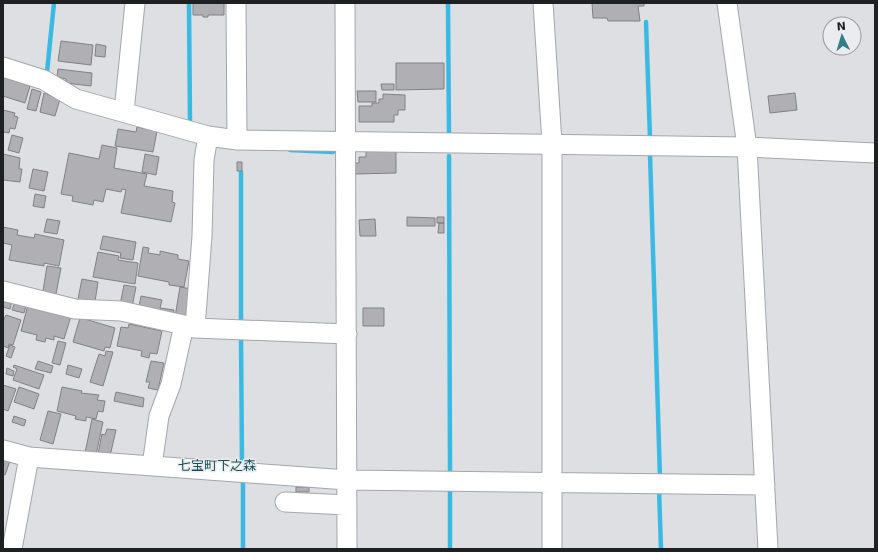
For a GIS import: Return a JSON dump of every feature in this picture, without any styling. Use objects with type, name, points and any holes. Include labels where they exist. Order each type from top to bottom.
[{"type":"street","points":[[124,112],[135,3]]},
{"type":"street","points":[[236,3],[237,140]]},
{"type":"street","points":[[345,3],[347,549]]},
{"type":"street","points":[[543,3],[552,144],[552,549]]},
{"type":"street","points":[[727,3],[746,147],[768,549]]},
{"type":"street","points":[[3,67],[44,80],[76,99],[208,136],[237,140],[746,147],[875,153]]},
{"type":"street","points":[[152,466],[159,416],[190,326],[202,236],[204,160],[208,136]]},
{"type":"street","points":[[3,291],[75,309],[121,311],[190,326],[347,334]]},
{"type":"street","points":[[3,450],[29,457],[347,480],[765,486]]},
{"type":"street","points":[[12,549],[29,457]]},
{"type":"street","points":[[285,502],[347,505]]},
{"type":"building","points":[[193,3],[224,3],[224,15],[208,15],[208,17],[203,17],[203,15],[193,15]]},
{"type":"building","points":[[592,3],[644,3],[644,6],[638,6],[640,21],[608,21],[607,18],[593,18]]},
{"type":"building","points":[[61,41],[93,45],[91,65],[58,61]]},
{"type":"building","points":[[96,44],[106,46],[105,57],[95,56]]},
{"type":"building","points":[[396,63],[444,63],[444,89],[396,90]]},
{"type":"building","points":[[58,69],[92,73],[91,86],[66,83],[66,79],[57,77]]},
{"type":"building","points":[[3,75],[25,81],[24,84],[30,86],[25,103],[3,96]]},
{"type":"building","points":[[381,84],[394,84],[394,90],[382,90]]},
{"type":"building","points":[[32,89],[41,92],[36,111],[27,109]]},
{"type":"building","points":[[357,91],[376,91],[376,102],[358,102]]},
{"type":"building","points":[[44,93],[60,99],[55,116],[40,112]]},
{"type":"building","points":[[795,93],[797,110],[770,113],[768,96]]},
{"type":"building","points":[[383,94],[405,95],[405,110],[398,110],[398,115],[394,115],[394,122],[359,122],[359,106],[372,106],[372,103],[379,103],[379,99],[383,99]]},
{"type":"building","points":[[3,110],[15,113],[14,116],[18,117],[15,129],[10,128],[9,133],[3,132]]},
{"type":"building","points":[[137,127],[157,131],[153,152],[115,146],[118,129],[136,132]]},
{"type":"building","points":[[12,135],[23,138],[19,153],[8,150]]},
{"type":"building","points":[[102,145],[117,148],[114,168],[147,174],[144,186],[173,191],[172,202],[175,203],[171,222],[121,213],[126,190],[122,189],[121,192],[106,189],[103,202],[94,200],[93,205],[72,201],[73,196],[61,194],[69,153],[99,159]]},
{"type":"building","points":[[366,151],[396,151],[396,173],[355,174],[354,163],[359,163],[359,157],[366,157]]},
{"type":"building","points":[[3,154],[20,158],[19,169],[22,169],[20,182],[3,180]]},
{"type":"building","points":[[145,154],[159,157],[156,175],[142,172]]},
{"type":"building","points":[[237,162],[242,162],[242,171],[237,171]]},
{"type":"building","points":[[33,169],[48,172],[44,191],[29,188]]},
{"type":"building","points":[[35,194],[46,196],[44,208],[33,206]]},
{"type":"building","points":[[407,217],[435,218],[435,226],[407,226]]},
{"type":"building","points":[[437,217],[444,217],[444,223],[437,223]]},
{"type":"building","points":[[47,219],[60,221],[57,234],[44,232]]},
{"type":"building","points":[[375,219],[376,236],[360,236],[359,220]]},
{"type":"building","points":[[439,223],[444,223],[444,233],[438,233]]},
{"type":"building","points":[[3,227],[18,230],[17,235],[34,238],[35,234],[64,240],[59,266],[44,263],[44,266],[9,260],[12,245],[3,243]]},
{"type":"building","points":[[103,236],[136,242],[133,260],[120,258],[121,253],[100,249]]},
{"type":"building","points":[[143,247],[149,248],[148,253],[160,255],[160,251],[178,255],[178,259],[189,261],[184,287],[169,285],[169,282],[138,276]]},
{"type":"building","points":[[98,252],[119,256],[118,260],[138,263],[135,284],[93,277]]},
{"type":"building","points":[[47,266],[61,268],[55,299],[42,297]]},
{"type":"building","points":[[82,279],[98,282],[94,308],[77,304]]},
{"type":"building","points":[[124,285],[136,287],[132,307],[120,305]]},
{"type":"building","points":[[180,287],[192,289],[187,319],[175,317]]},
{"type":"building","points":[[3,294],[13,296],[10,309],[3,307]]},
{"type":"building","points":[[141,296],[162,300],[160,308],[174,310],[173,318],[138,311]]},
{"type":"building","points":[[16,299],[27,302],[24,313],[12,310]]},
{"type":"building","points":[[29,301],[72,313],[64,339],[54,336],[54,340],[46,338],[45,342],[36,340],[37,335],[21,331]]},
{"type":"building","points":[[363,308],[384,308],[384,326],[363,326]]},
{"type":"building","points":[[81,314],[86,315],[85,319],[115,328],[110,348],[105,347],[104,351],[73,342]]},
{"type":"building","points":[[6,315],[21,320],[13,345],[9,344],[8,348],[3,346],[3,321]]},
{"type":"building","points":[[129,324],[162,331],[157,354],[150,353],[149,358],[141,356],[142,351],[117,346],[121,327],[128,328]]},
{"type":"building","points":[[58,341],[66,343],[60,365],[52,363]]},
{"type":"building","points":[[10,345],[15,347],[11,358],[6,356]]},
{"type":"building","points":[[106,351],[113,352],[103,386],[90,382],[99,354],[105,356]]},
{"type":"building","points":[[38,361],[53,366],[51,373],[35,369]]},
{"type":"building","points":[[151,361],[164,363],[158,390],[148,388],[150,382],[146,382]]},
{"type":"building","points":[[14,365],[44,375],[39,389],[13,380],[17,369],[13,367]]},
{"type":"building","points":[[68,365],[82,369],[79,378],[66,374]]},
{"type":"building","points":[[7,368],[14,371],[13,376],[6,374]]},
{"type":"building","points":[[3,385],[16,389],[8,411],[3,409]]},
{"type":"building","points":[[19,387],[39,394],[34,409],[14,402]]},
{"type":"building","points":[[62,387],[82,391],[81,393],[99,395],[97,400],[105,401],[103,412],[98,411],[96,419],[86,417],[86,421],[75,419],[76,416],[57,411]]},
{"type":"building","points":[[116,392],[144,398],[143,407],[114,401]]},
{"type":"building","points":[[48,411],[61,414],[53,444],[40,440]]},
{"type":"building","points":[[14,416],[26,420],[24,426],[12,422]]},
{"type":"building","points":[[92,419],[103,422],[96,455],[85,453]]},
{"type":"building","points":[[107,429],[116,430],[110,456],[98,454],[102,434],[105,435]]},
{"type":"building","points":[[3,455],[11,458],[5,475],[3,474]]},
{"type":"building","points":[[296,487],[309,487],[309,492],[296,492]]},
{"type":"waterway","points":[[47,72],[54,3]]},
{"type":"waterway","points":[[189,3],[190,123]]},
{"type":"waterway","points":[[448,3],[449,137]]},
{"type":"waterway","points":[[646,22],[650,138]]},
{"type":"waterway","points":[[290,150],[333,152]]},
{"type":"waterway","points":[[650,154],[660,478]]},
{"type":"waterway","points":[[449,156],[450,472]]},
{"type":"waterway","points":[[241,172],[241,326]]},
{"type":"waterway","points":[[241,336],[242,466]]},
{"type":"waterway","points":[[243,480],[243,549]]},
{"type":"waterway","points":[[450,486],[450,549]]},
{"type":"waterway","points":[[659,489],[661,549]]},
{"type":"district","name":"七宝町下之森","points":[[217,465]]}]
